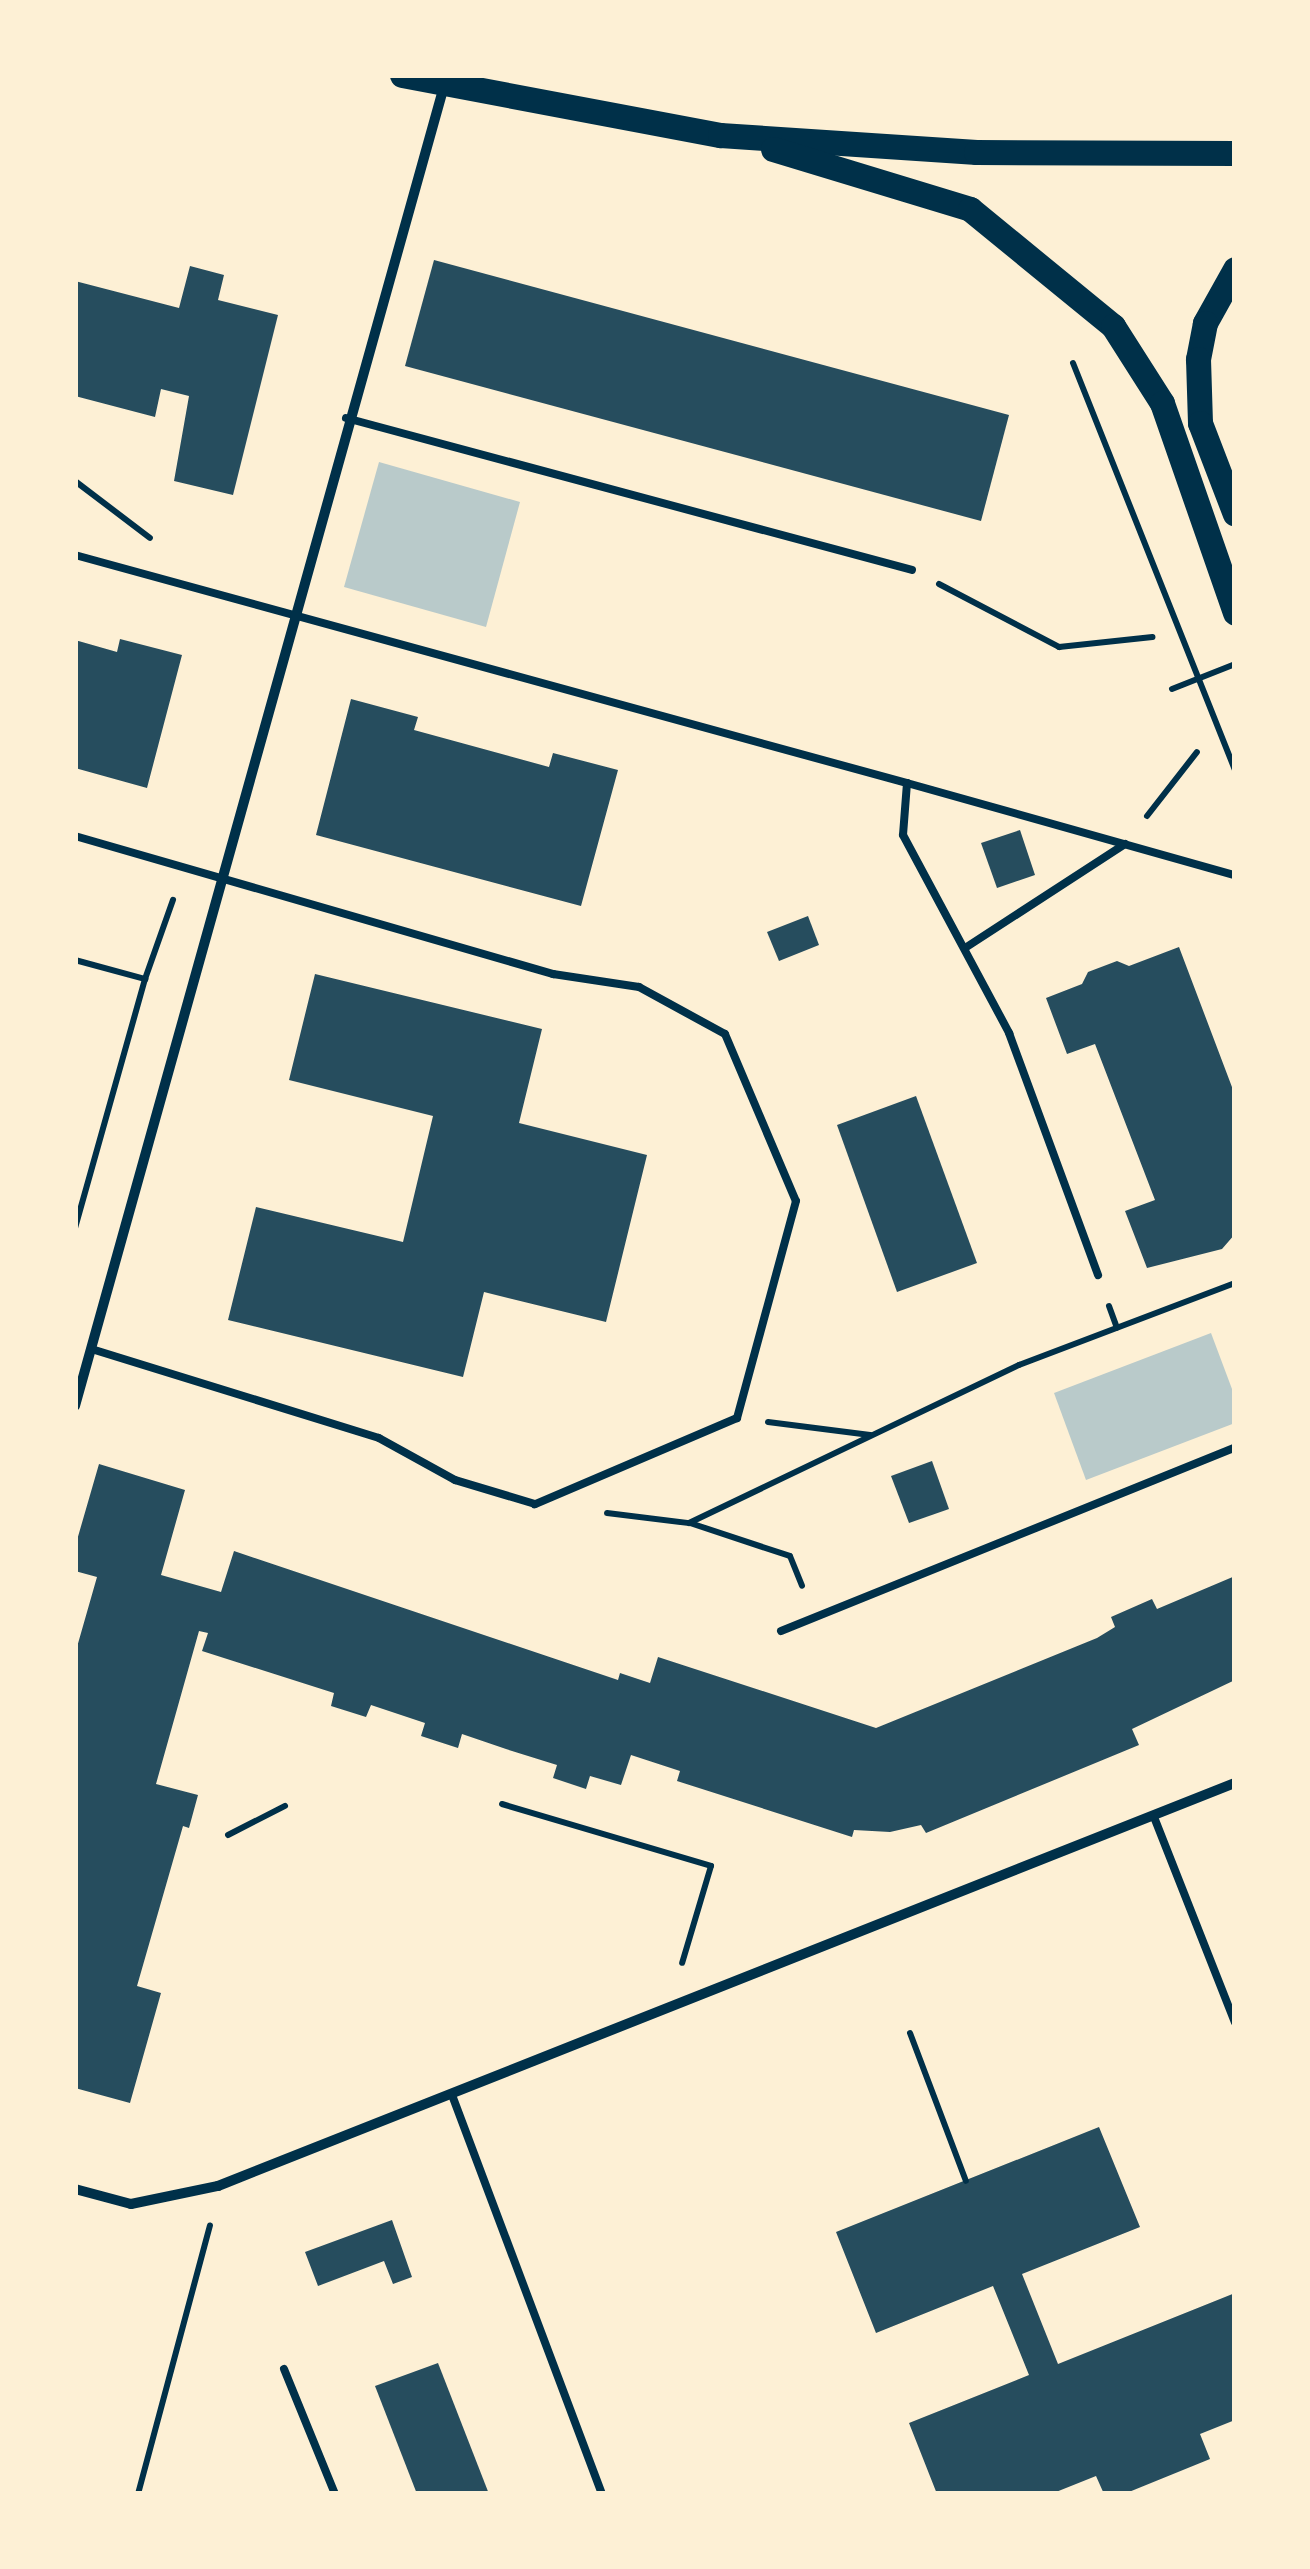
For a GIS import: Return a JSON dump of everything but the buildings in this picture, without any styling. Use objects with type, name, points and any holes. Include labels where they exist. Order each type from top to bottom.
[{"type":"main road","points":[[402,75],[444,86],[720,135],[976,152],[1235,153]]},
{"type":"main road","points":[[720,135],[970,210],[1113,326],[1162,403],[1235,613]]},
{"type":"main road","points":[[1235,269],[1205,323],[1198,359],[1200,423],[1235,514]]},
{"type":"street","points":[[75,1406],[346,418],[444,86]]},
{"type":"street","points":[[75,2189],[131,2204],[218,2186],[1235,1784]]},
{"type":"lane","points":[[346,418],[912,570]]},
{"type":"lane","points":[[75,556],[1235,876]]},
{"type":"lane","points":[[907,783],[904,834],[1009,1033],[1098,1275]]},
{"type":"lane","points":[[75,836],[553,974],[638,987],[724,1034],[796,1201],[737,1418],[535,1504],[456,1480],[379,1438],[91,1349]]},
{"type":"lane","points":[[965,948],[1125,844]]},
{"type":"lane","points":[[781,1631],[1235,1448]]},
{"type":"lane","points":[[1154,1816],[1235,2023]]},
{"type":"lane","points":[[452,2095],[602,2494]]},
{"type":"lane","points":[[284,2368],[335,2494]]},
{"type":"path","points":[[1072,363],[1235,771]]},
{"type":"path","points":[[75,481],[155,542]]},
{"type":"path","points":[[912,570],[1059,647],[1152,636]]},
{"type":"path","points":[[1172,689],[1235,664]]},
{"type":"path","points":[[1125,844],[1198,752]]},
{"type":"path","points":[[75,960],[145,979],[75,1228]]},
{"type":"path","points":[[689,1522],[1019,1364],[1235,1284]]},
{"type":"path","points":[[737,1418],[872,1435]]},
{"type":"path","points":[[535,1504],[689,1522],[790,1556]]},
{"type":"path","points":[[502,1804],[711,1866],[684,1956]]},
{"type":"path","points":[[228,1834],[285,1806]]},
{"type":"path","points":[[910,2033],[966,2180]]},
{"type":"path","points":[[138,2494],[189,2320],[218,2186]]},
{"type":"shaded area","points":[[379,462],[520,502],[486,627],[344,587]]},
{"type":"shaded area","points":[[1211,1333],[1235,1397],[1235,1423],[1086,1480],[1054,1393]]}]
